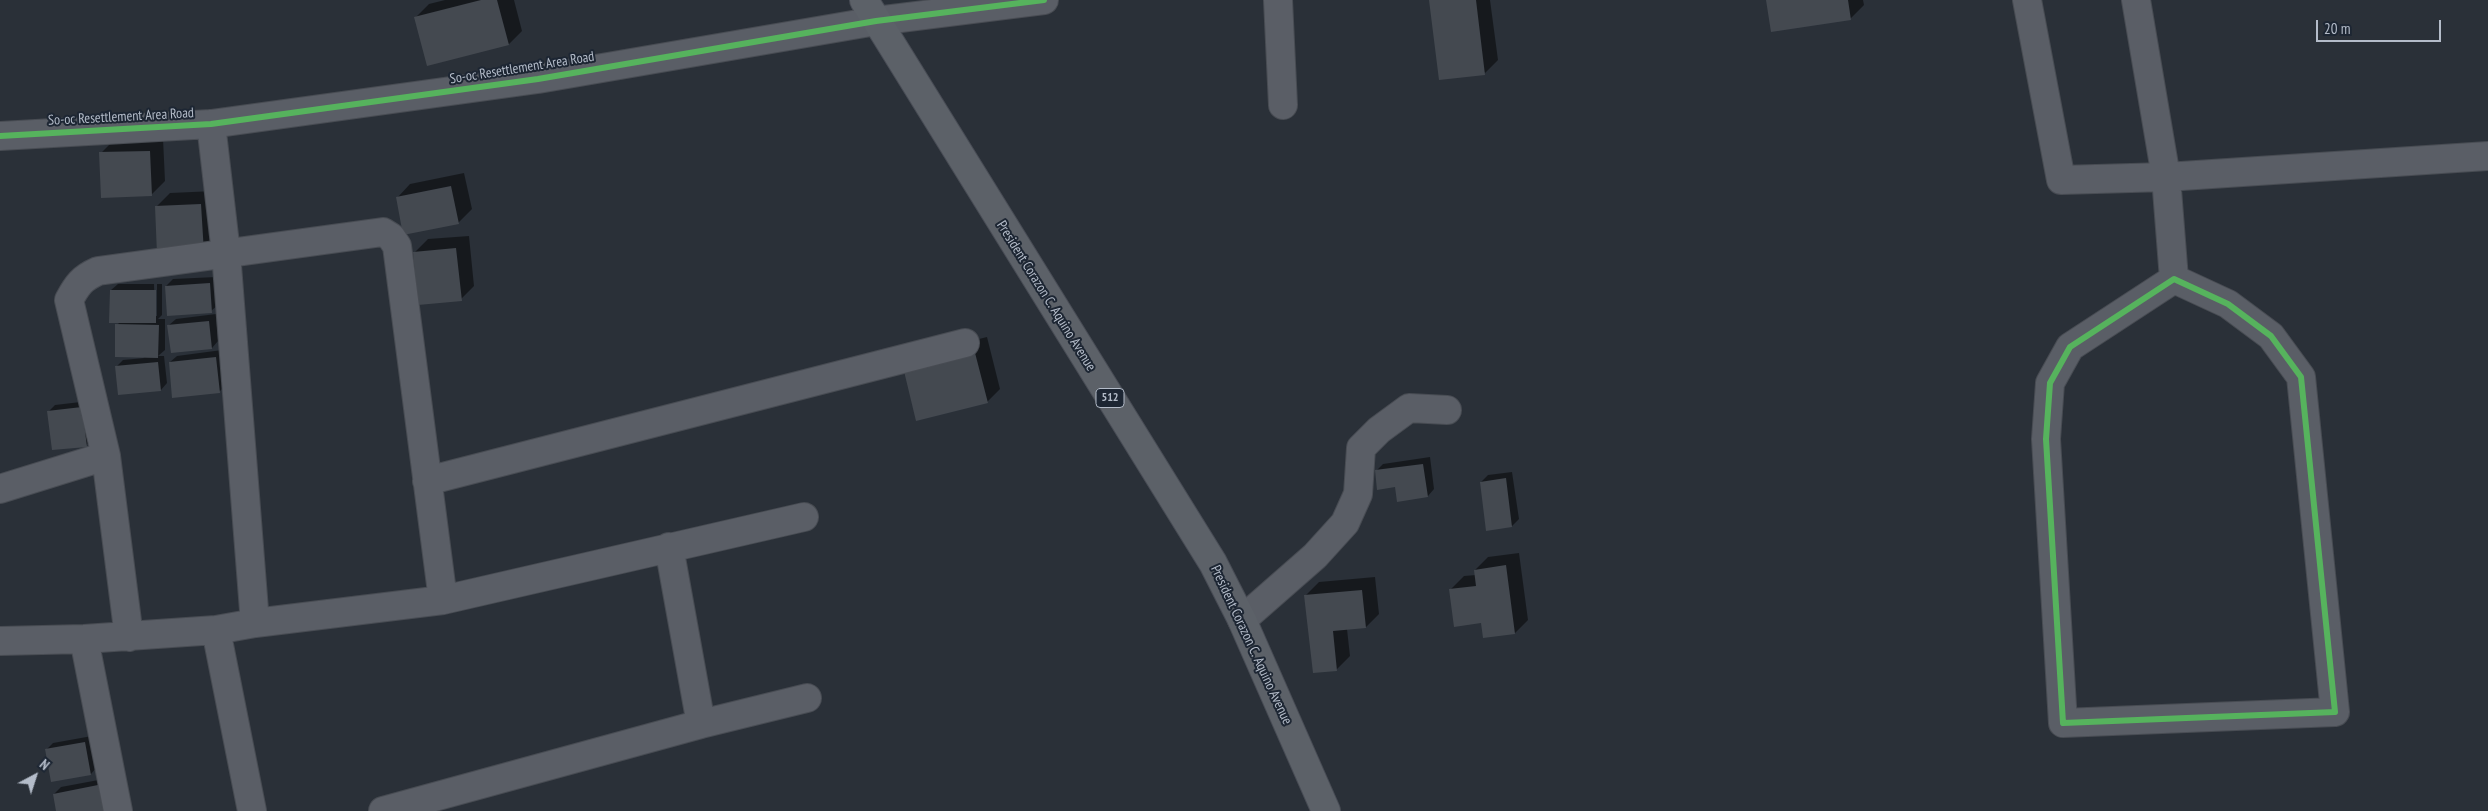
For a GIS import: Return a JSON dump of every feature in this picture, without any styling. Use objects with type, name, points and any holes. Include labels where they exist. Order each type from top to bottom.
[{"type":"main road","name":"President Corazon C. Aquino Avenue","points":[[870,11],[1212,563],[1242,620],[1326,811]]},
{"type":"street","name":"So-oc Resettlement Area Road","points":[[0,136],[211,124],[538,79],[870,11],[1044,0]]},
{"type":"street","points":[[1278,0],[1283,105]]},
{"type":"street","points":[[2027,0],[2061,180],[2166,177],[2488,156]]},
{"type":"street","points":[[2136,0],[2166,177],[2174,279]]},
{"type":"street","points":[[211,124],[226,253],[255,623]]},
{"type":"street","points":[[129,637],[106,456],[70,300],[77,284],[98,272],[383,232],[391,237],[397,246],[443,600]]},
{"type":"street","points":[[2174,279],[2228,304],[2271,336],[2301,377],[2336,712],[2063,723],[2046,439],[2050,383],[2070,347],[2174,279]]},
{"type":"street","points":[[427,481],[965,343]]},
{"type":"street","points":[[1242,620],[1315,556],[1345,523],[1358,494],[1361,448],[1379,430],[1409,408],[1447,410]]},
{"type":"street","points":[[0,489],[106,456]]},
{"type":"street","points":[[0,642],[129,637],[216,630],[255,623],[443,600],[804,517]]},
{"type":"street","points":[[669,547],[701,724]]},
{"type":"street","points":[[216,630],[252,811]]},
{"type":"street","points":[[84,639],[118,811]]},
{"type":"street","points":[[383,811],[701,724],[807,698]]},
{"type":"building","points":[[481,0],[497,0],[509,45],[427,66],[414,17]]},
{"type":"building","points":[[1429,0],[1476,0],[1485,75],[1439,80]]},
{"type":"building","points":[[1766,0],[1848,0],[1851,20],[1771,32]]},
{"type":"building","points":[[150,151],[152,196],[101,198],[99,152]]},
{"type":"building","points":[[451,186],[459,224],[403,235],[396,197]]},
{"type":"building","points":[[201,204],[204,253],[157,254],[155,206]]},
{"type":"building","points":[[456,248],[462,301],[418,305],[413,252]]},
{"type":"building","points":[[210,283],[212,313],[167,316],[165,286]]},
{"type":"building","points":[[110,290],[156,290],[156,323],[109,323]]},
{"type":"building","points":[[209,321],[212,349],[171,353],[167,325]]},
{"type":"building","points":[[115,324],[159,325],[158,358],[115,357]]},
{"type":"building","points":[[974,349],[988,403],[916,421],[903,367]]},
{"type":"building","points":[[216,357],[220,393],[172,398],[169,362]]},
{"type":"building","points":[[158,362],[161,391],[118,395],[115,366]]},
{"type":"building","points":[[82,407],[87,447],[52,450],[47,411]]},
{"type":"building","points":[[1423,464],[1428,497],[1397,502],[1395,487],[1377,490],[1375,470]]},
{"type":"building","points":[[1506,478],[1512,527],[1486,531],[1480,482]]},
{"type":"building","points":[[1506,565],[1515,634],[1483,638],[1481,623],[1454,627],[1449,589],[1476,586],[1474,570]]},
{"type":"building","points":[[1362,590],[1366,628],[1333,631],[1337,671],[1313,673],[1304,595]]},
{"type":"building","points":[[85,742],[91,775],[51,782],[45,749]]},
{"type":"building","points":[[103,784],[108,811],[56,811],[53,794]]},
{"type":"cycle path","points":[[0,136],[211,124],[538,79],[876,21],[1044,0]]},
{"type":"cycle path","points":[[2174,279],[2228,304],[2271,336],[2301,377],[2335,712],[2063,723],[2046,439],[2050,383],[2070,347],[2174,279]]}]
